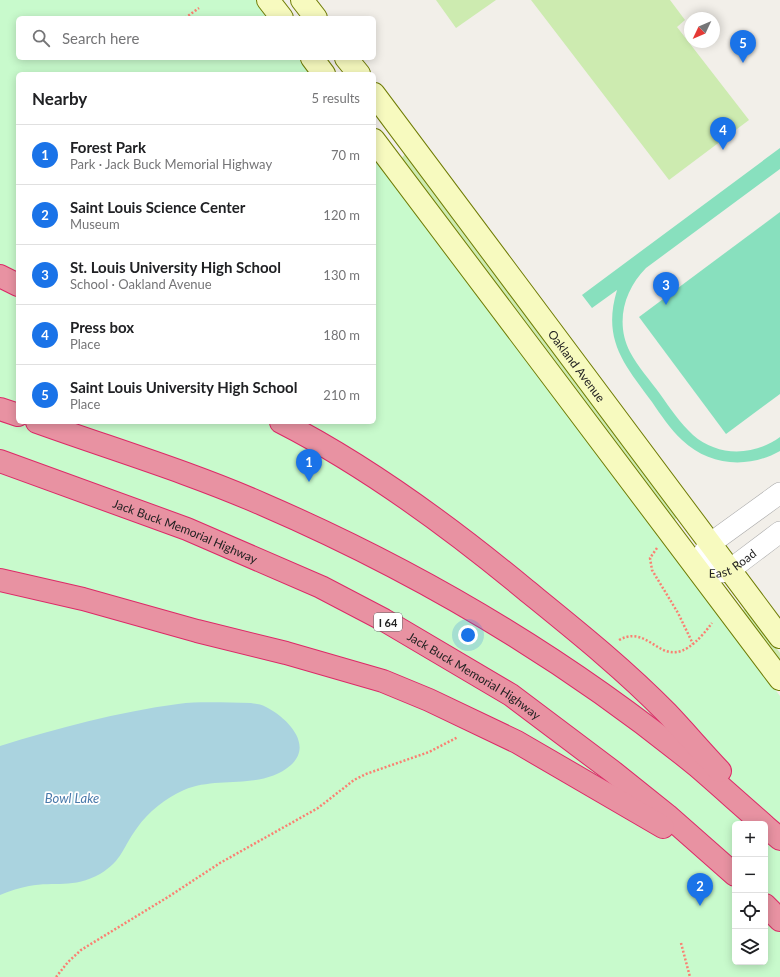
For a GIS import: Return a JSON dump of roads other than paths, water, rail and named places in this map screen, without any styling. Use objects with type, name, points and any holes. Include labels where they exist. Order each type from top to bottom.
[{"type":"highway","points":[[0,276],[16,284]]},
{"type":"highway","points":[[0,409],[16,414]]},
{"type":"highway","points":[[42,424],[259,503],[326,533],[392,566],[461,604],[576,678],[696,766],[760,821]]},
{"type":"highway","points":[[284,424],[349,461],[394,490],[492,562],[612,661],[666,712],[720,771],[762,821]]},
{"type":"highway","name":"Jack Buck Memorial Highway","points":[[0,461],[187,529],[321,587],[384,620],[511,695],[612,771],[731,872]]},
{"type":"highway","points":[[0,580],[83,599],[197,631],[286,653],[350,671],[403,689],[463,715],[518,742],[651,819],[731,872]]},
{"type":"highway","points":[[768,908],[780,920]]},
{"type":"street","points":[[268,0],[280,16]]},
{"type":"street","points":[[302,0],[314,16]]},
{"type":"street","points":[[314,60],[322,72]]},
{"type":"street","points":[[348,60],[357,72]]},
{"type":"street","name":"Oakland Avenue","points":[[376,97],[780,636]]},
{"type":"street","points":[[376,143],[780,679]]},
{"type":"street","name":"East Road","points":[[780,493],[711,543],[703,554],[699,572],[723,572],[731,569],[780,532]]},
{"type":"water","name":"Bowl Lake","points":[[214,702],[251,703],[262,705],[282,717],[295,732],[300,748],[297,757],[291,765],[279,773],[266,778],[211,783],[177,793],[164,801],[146,816],[132,835],[118,859],[108,869],[90,879],[73,883],[29,886],[0,895],[0,746],[88,721],[156,707]]},
{"type":"place","name":"Saint Louis University High School","points":[[743,63]]},
{"type":"place","name":"Press box","points":[[723,150]]},
{"type":"place","name":"St. Louis University High School","points":[[666,305]]},
{"type":"place","name":"Forest Park","points":[[309,482]]},
{"type":"place","name":"Saint Louis Science Center","points":[[700,906]]}]
